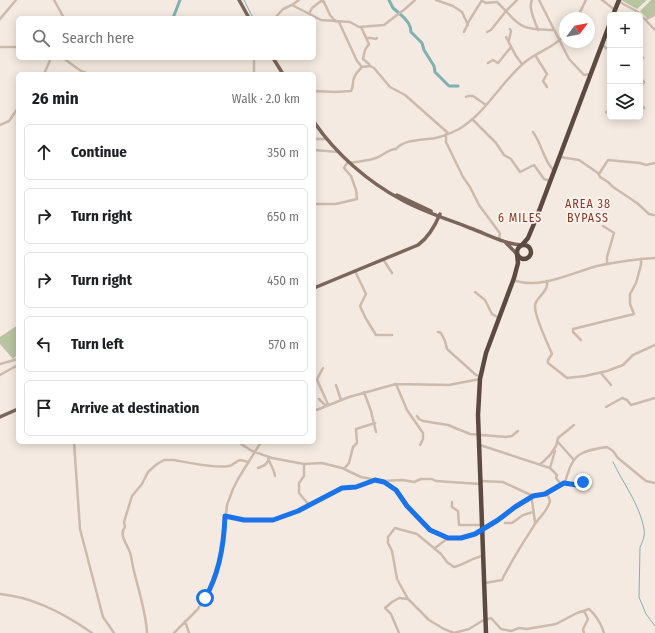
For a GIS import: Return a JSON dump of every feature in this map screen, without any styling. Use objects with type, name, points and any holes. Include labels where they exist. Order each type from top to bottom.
[{"type":"highway","points":[[614,12],[619,0]]},
{"type":"highway","points":[[486,633],[478,403],[481,377],[486,353],[518,263],[518,249],[526,241],[536,219],[602,45],[607,36]]},
{"type":"highway","points":[[513,279],[521,263],[530,254],[530,241],[536,219]]},
{"type":"highway","points":[[522,245],[527,246],[530,250]]},
{"type":"highway","points":[[518,254],[521,258],[527,258]]},
{"type":"main road","points":[[239,0],[248,16]]},
{"type":"main road","points":[[274,60],[282,72]]},
{"type":"main road","points":[[316,125],[338,152],[350,163],[370,179],[403,201],[500,240],[512,244],[522,245]]},
{"type":"main road","points":[[392,193],[449,220],[468,227]]},
{"type":"main road","points":[[431,213],[436,221]]},
{"type":"main road","points":[[316,287],[418,245],[431,232],[439,215]]},
{"type":"main road","points":[[436,221],[442,219],[449,220]]},
{"type":"main road","points":[[500,240],[510,246],[518,254]]},
{"type":"main road","points":[[0,417],[16,410]]},
{"type":"street","points":[[0,19],[16,0]]},
{"type":"street","points":[[54,0],[63,16]]},
{"type":"street","points":[[276,16],[285,8],[299,0]]},
{"type":"street","points":[[316,18],[321,20],[350,22],[361,27],[386,24],[415,0]]},
{"type":"street","points":[[436,0],[453,6],[462,12],[468,25]]},
{"type":"street","points":[[464,32],[482,0],[486,3],[498,3],[512,19],[522,27],[538,30],[554,30]]},
{"type":"street","points":[[486,32],[491,30],[517,0]]},
{"type":"street","points":[[532,0],[532,10],[538,30]]},
{"type":"street","points":[[539,0],[559,39]]},
{"type":"street","points":[[580,12],[586,0]]},
{"type":"street","points":[[602,0],[613,12]]},
{"type":"street","points":[[619,0],[638,12],[655,30]]},
{"type":"street","points":[[309,14],[312,8],[323,1],[330,15],[338,22],[358,64],[362,67]]},
{"type":"street","points":[[292,5],[313,16]]},
{"type":"street","points":[[646,19],[655,15]]},
{"type":"street","points":[[361,27],[369,44],[365,50],[363,59],[377,70],[390,87],[405,95],[447,134]]},
{"type":"street","points":[[509,41],[510,29]]},
{"type":"street","points":[[506,37],[522,64]]},
{"type":"street","points":[[367,38],[377,38]]},
{"type":"street","points":[[316,204],[336,204],[357,199],[356,190],[351,176],[344,168],[347,163],[376,158],[392,149],[396,149],[401,144],[428,139],[458,130],[486,105],[505,81],[522,64],[559,42]]},
{"type":"street","points":[[602,45],[607,49]]},
{"type":"street","points":[[0,47],[16,47]]},
{"type":"street","points":[[488,63],[493,60],[498,63],[511,47]]},
{"type":"street","points":[[564,48],[569,59],[584,75],[591,74]]},
{"type":"street","points":[[535,55],[547,74],[543,81],[547,87]]},
{"type":"street","points":[[45,72],[50,60]]},
{"type":"street","points":[[66,60],[84,72]]},
{"type":"street","points":[[254,60],[254,72]]},
{"type":"street","points":[[316,91],[351,91],[355,74],[362,67],[370,66]]},
{"type":"street","points":[[466,97],[471,96],[486,105]]},
{"type":"street","points":[[1,124],[9,121],[16,111]]},
{"type":"street","points":[[472,119],[496,143],[504,155],[511,159],[520,172],[534,165],[544,179],[550,181]]},
{"type":"street","points":[[533,132],[538,138],[546,160],[554,172]]},
{"type":"street","points":[[447,134],[446,142],[463,177],[479,205],[499,232],[500,240]]},
{"type":"street","points":[[316,139],[327,139]]},
{"type":"street","points":[[316,150],[338,152]]},
{"type":"street","points":[[560,157],[579,160],[637,203],[649,214],[654,216]]},
{"type":"street","points":[[599,174],[608,160],[640,163],[646,165],[655,163]]},
{"type":"street","points":[[603,226],[614,233],[607,258],[607,264]]},
{"type":"street","points":[[581,340],[573,332],[573,329],[634,314],[630,296],[641,266],[641,258]]},
{"type":"street","points":[[513,279],[519,282],[547,281],[607,264],[641,258],[655,258]]},
{"type":"street","points":[[383,259],[392,273]]},
{"type":"street","points":[[355,271],[366,294],[360,306],[365,317],[376,335],[392,335]]},
{"type":"street","points":[[547,281],[546,288],[536,301],[535,306],[541,329],[552,354],[548,360],[549,364],[569,378],[601,373],[623,364],[633,355],[655,345]]},
{"type":"street","points":[[475,292],[484,300],[492,314],[499,318]]},
{"type":"street","points":[[438,332],[441,333],[447,349],[476,375],[481,377]]},
{"type":"street","points":[[0,364],[16,360]]},
{"type":"street","points":[[0,374],[16,366]]},
{"type":"street","points":[[323,368],[317,379],[323,390],[327,405]]},
{"type":"street","points":[[601,373],[611,385]]},
{"type":"street","points":[[316,410],[364,392],[396,384],[449,385],[481,377]]},
{"type":"street","points":[[396,384],[404,404],[423,433],[423,440],[420,445]]},
{"type":"street","points":[[336,385],[342,400]]},
{"type":"street","points":[[364,392],[375,423],[376,432]]},
{"type":"street","points":[[606,407],[622,398],[627,400],[631,405],[655,398]]},
{"type":"street","points":[[319,399],[327,405]]},
{"type":"street","points":[[417,416],[423,421],[448,425],[470,434],[509,437],[518,431]]},
{"type":"street","points":[[344,469],[349,463],[353,447],[357,443],[356,429],[375,423]]},
{"type":"street","points":[[550,468],[558,438],[574,425]]},
{"type":"street","points":[[557,442],[573,459]]},
{"type":"street","points":[[74,444],[80,529],[103,617],[114,633]]},
{"type":"street","points":[[241,444],[246,448],[267,456],[304,464],[320,462],[344,469],[361,477],[375,480],[404,480],[414,482],[421,479],[432,479],[436,481],[481,483],[503,482],[532,496]]},
{"type":"street","points":[[174,633],[198,609],[210,587],[222,551],[227,505],[233,489],[260,444]]},
{"type":"street","points":[[480,445],[550,468],[557,475],[556,478],[560,483],[558,487]]},
{"type":"street","points":[[539,464],[543,462],[556,446]]},
{"type":"street","points":[[382,481],[397,492],[407,506],[430,530],[448,538],[468,537],[482,527],[498,520],[532,496],[547,493],[558,487],[564,483],[573,459],[588,450],[607,447],[613,451],[618,458],[646,480],[655,483]]},
{"type":"street","points":[[267,456],[275,472],[275,476]]},
{"type":"street","points":[[147,633],[143,602],[133,570],[130,551],[122,530],[125,527],[124,522],[132,496],[155,465],[164,460],[221,467],[231,465],[240,460],[248,462]]},
{"type":"street","points":[[258,468],[269,461]]},
{"type":"street","points":[[304,464],[304,476],[299,483],[299,493],[309,505]]},
{"type":"street","points":[[564,483],[572,485],[580,484],[583,482],[581,476]]},
{"type":"street","points":[[225,516],[244,520],[273,520],[309,505],[342,488],[356,487],[375,480]]},
{"type":"street","points":[[484,584],[502,580],[506,570],[535,524],[545,512],[550,498],[547,493]]},
{"type":"street","points":[[532,496],[535,524]]},
{"type":"street","points":[[452,502],[452,507],[458,511],[459,525],[482,527]]},
{"type":"street","points":[[505,523],[512,522],[523,515],[533,512]]},
{"type":"street","points":[[483,556],[479,556],[468,562],[454,566],[447,562],[443,556],[417,534],[395,528],[388,537],[388,543],[392,552],[397,580],[408,599],[429,620],[444,629],[454,633],[460,632],[491,618],[500,629],[511,631],[520,628],[527,629],[556,624],[577,613],[589,610],[594,614],[602,626],[604,633]]},
{"type":"street","points":[[434,548],[448,538]]},
{"type":"street","points":[[0,594],[11,595],[51,608],[92,633]]},
{"type":"street","points":[[399,633],[391,614],[385,608],[399,598],[408,599]]},
{"type":"street","points":[[584,611],[588,620],[583,629],[584,633]]},
{"type":"street","points":[[185,621],[189,633]]},
{"type":"green space","points":[[621,0],[647,0],[637,9]]},
{"type":"green space","points":[[651,0],[655,0],[655,14],[647,18],[643,12],[640,11]]},
{"type":"green space","points":[[16,326],[16,356],[13,359],[0,344],[0,337]]},
{"type":"waterway","points":[[174,16],[180,0]]},
{"type":"waterway","points":[[244,0],[252,16]]},
{"type":"waterway","points":[[389,0],[393,8],[399,13]]},
{"type":"waterway","points":[[400,14],[407,22],[411,32],[422,43],[424,50],[434,66],[435,72],[449,86],[458,86]]},
{"type":"waterway","points":[[613,462],[635,503],[642,520],[644,534],[640,547],[639,597],[646,614],[655,626]]},
{"type":"district","name":"AREA 38 BYPASS","points":[[588,211]]},
{"type":"district","name":"6 MILES","points":[[520,218]]},
{"type":"route","points":[[205,598],[219,565],[224,542],[225,516],[249,521],[273,520],[298,511],[342,488],[356,487],[375,480],[382,481],[396,490],[407,506],[430,530],[448,538],[461,538],[475,534],[533,496],[545,494],[564,483],[577,485],[583,482]]}]
